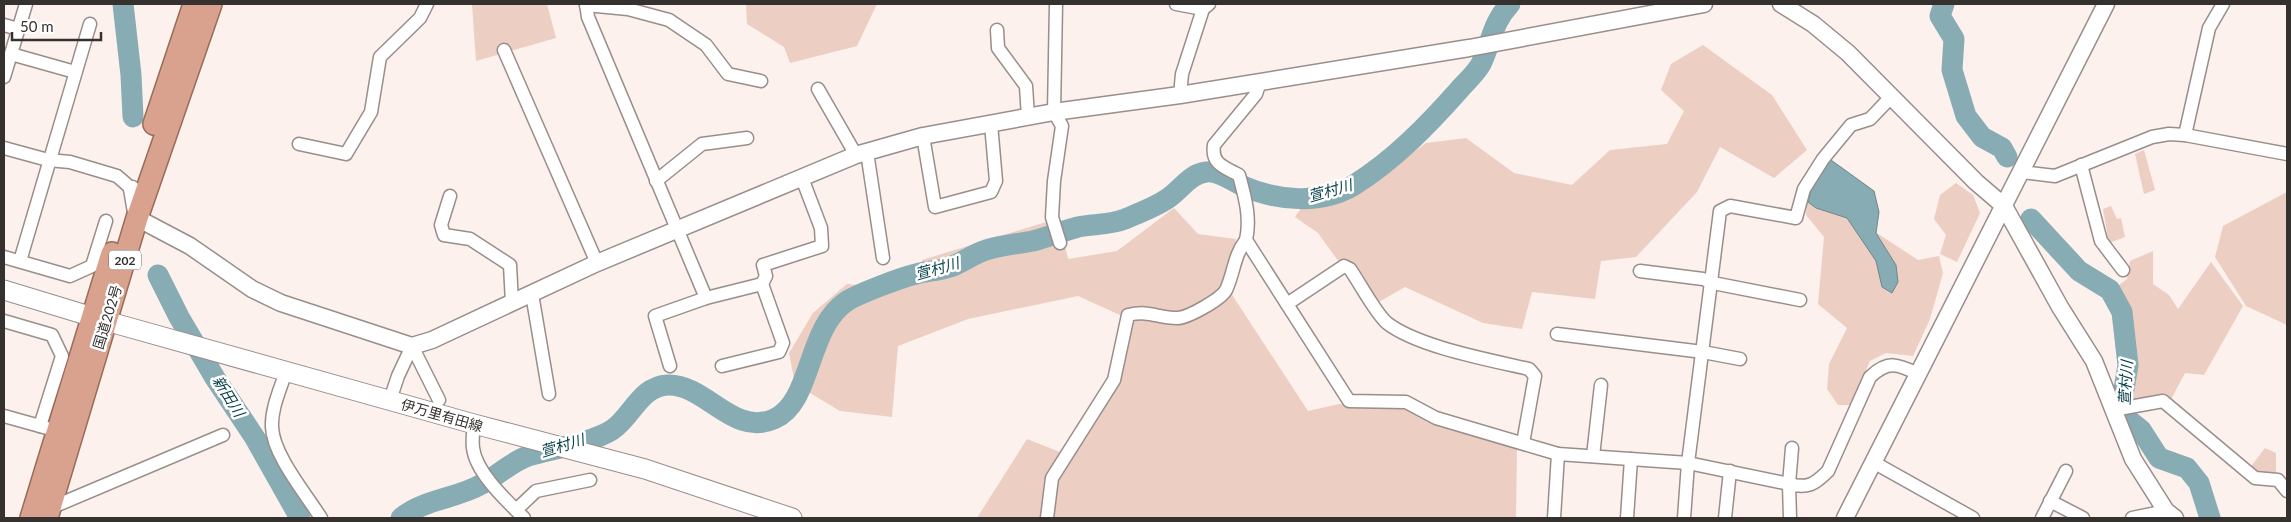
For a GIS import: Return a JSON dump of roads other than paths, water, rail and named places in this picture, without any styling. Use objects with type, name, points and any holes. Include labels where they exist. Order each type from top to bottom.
[{"type":"highway","name":"国道202号","points":[[40,515],[99,319],[132,189],[194,4]]},
{"type":"highway","name":"国道202号","points":[[40,515],[49,429],[99,319],[137,218],[211,4]]},
{"type":"main road","name":"伊万里有田線","points":[[4,290],[99,319],[474,424],[645,469],[792,518]]},
{"type":"street","points":[[4,77],[26,4]]},
{"type":"street","points":[[299,144],[346,154],[371,112],[380,57],[420,18],[427,4]]},
{"type":"street","points":[[1056,4],[1054,112],[1062,126],[1054,182],[1052,217],[1060,244]]},
{"type":"street","points":[[1176,4],[1206,6],[1182,74],[1180,95]]},
{"type":"street","points":[[4,148],[48,160],[70,162],[117,176],[132,189],[137,218],[190,246],[252,289],[281,303],[394,342],[412,346],[432,340],[597,263],[861,153],[923,136],[1054,112],[1180,95],[1469,48],[1704,4]]},
{"type":"street","points":[[1782,4],[1812,24],[1848,54],[1976,182],[2004,206],[2120,409],[2134,459],[2171,514],[2132,518]]},
{"type":"street","points":[[1844,518],[2022,172],[2104,4]]},
{"type":"street","points":[[2185,135],[2208,28],[2223,4]]},
{"type":"street","points":[[706,298],[588,17],[586,5],[628,9],[669,20],[706,45],[728,74],[761,82]]},
{"type":"street","points":[[20,261],[48,160],[90,24]]},
{"type":"street","points":[[4,25],[18,29]]},
{"type":"street","points":[[997,30],[998,48],[1026,86],[1028,117]]},
{"type":"street","points":[[504,50],[597,263]]},
{"type":"street","points":[[11,54],[76,72]]},
{"type":"street","points":[[1047,518],[1052,478],[1114,380],[1128,315],[1142,312],[1179,318],[1210,305],[1226,291],[1238,251],[1246,240],[1248,228],[1245,197],[1239,175],[1215,161],[1212,154],[1214,145],[1256,94],[1260,82]]},
{"type":"street","points":[[818,89],[861,153],[883,258]]},
{"type":"street","points":[[1684,518],[1688,463],[1720,211],[1730,206],[1796,218],[1804,189],[1823,159],[1851,124],[1870,119],[1892,97]]},
{"type":"street","points":[[923,136],[934,207],[991,192],[996,181],[991,124]]},
{"type":"street","points":[[2022,172],[2055,176],[2152,137],[2169,134],[2185,135],[2287,154]]},
{"type":"street","points":[[656,181],[702,144],[747,138]]},
{"type":"street","points":[[2082,165],[2101,241],[2123,270]]},
{"type":"street","points":[[722,366],[779,352],[783,343],[762,284],[766,276],[763,265],[822,246],[821,228],[802,178]]},
{"type":"street","points":[[450,196],[441,225],[444,235],[470,239],[510,265],[512,304]]},
{"type":"street","points":[[4,256],[70,276],[92,266],[106,221]]},
{"type":"street","points":[[1246,240],[1349,401],[1406,402],[1436,418],[1558,454],[1688,463],[1801,487],[1816,482],[1828,471],[1870,377],[1879,368],[1893,364],[1918,374]]},
{"type":"street","points":[[1287,304],[1344,266],[1350,269],[1386,322],[1407,334],[1463,354],[1528,369],[1535,376],[1523,443]]},
{"type":"street","points":[[1640,270],[1703,278],[1712,283],[1800,300]]},
{"type":"street","points":[[670,366],[655,316],[706,298],[762,284]]},
{"type":"street","points":[[532,294],[549,394]]},
{"type":"street","points":[[4,321],[52,335],[62,356],[49,429],[4,416]]},
{"type":"street","points":[[1556,334],[1703,352],[1740,359]]},
{"type":"street","points":[[412,346],[439,400]]},
{"type":"street","points":[[390,400],[398,376],[412,346]]},
{"type":"street","points":[[286,371],[275,408],[272,426],[275,443],[321,518]]},
{"type":"street","points":[[1593,456],[1602,384]]},
{"type":"street","points":[[2120,409],[2163,401],[2255,478],[2278,480],[2287,491]]},
{"type":"street","points":[[474,424],[472,449],[484,473],[495,489],[520,514],[536,490],[590,480]]},
{"type":"street","points":[[40,515],[223,435]]},
{"type":"street","points":[[1790,518],[1789,484],[1792,448]]},
{"type":"street","points":[[1554,518],[1558,454]]},
{"type":"street","points":[[1626,518],[1631,459]]},
{"type":"street","points":[[1873,462],[1973,518]]},
{"type":"street","points":[[1725,518],[1730,471]]},
{"type":"street","points":[[2042,518],[2066,471]]},
{"type":"street","points":[[2050,501],[2083,518]]},
{"type":"water","points":[[1831,160],[1874,191],[1879,212],[1876,233],[1896,265],[1898,282],[1892,293],[1882,287],[1876,261],[1847,218],[1816,208],[1808,202],[1813,183]]},
{"type":"waterway","name":"新田川","points":[[123,4],[131,75],[133,117]]},
{"type":"waterway","name":"萱村川","points":[[401,518],[420,507],[472,489],[528,456],[603,435],[619,424],[643,396],[658,387],[668,385],[682,387],[695,392],[732,416],[745,421],[759,423],[774,419],[787,410],[796,397],[824,328],[834,313],[847,301],[900,279],[950,267],[992,248],[1033,241],[1078,227],[1125,219],[1162,202],[1200,173],[1215,173],[1256,191],[1285,198],[1299,199],[1328,196],[1354,185],[1397,153],[1423,129],[1471,77],[1485,56],[1499,18],[1510,4]]},
{"type":"waterway","name":"萱村川","points":[[1944,4],[1940,16],[1954,39],[1952,70],[1966,116],[1982,137],[2002,148],[2007,157]]},
{"type":"waterway","name":"萱村川","points":[[2031,219],[2079,271],[2110,290],[2122,312],[2128,365],[2121,407],[2126,418],[2141,430],[2159,458],[2187,468],[2199,483],[2210,518]]},
{"type":"waterway","name":"新田川","points":[[158,275],[179,317],[215,378],[255,438],[300,518]]}]
